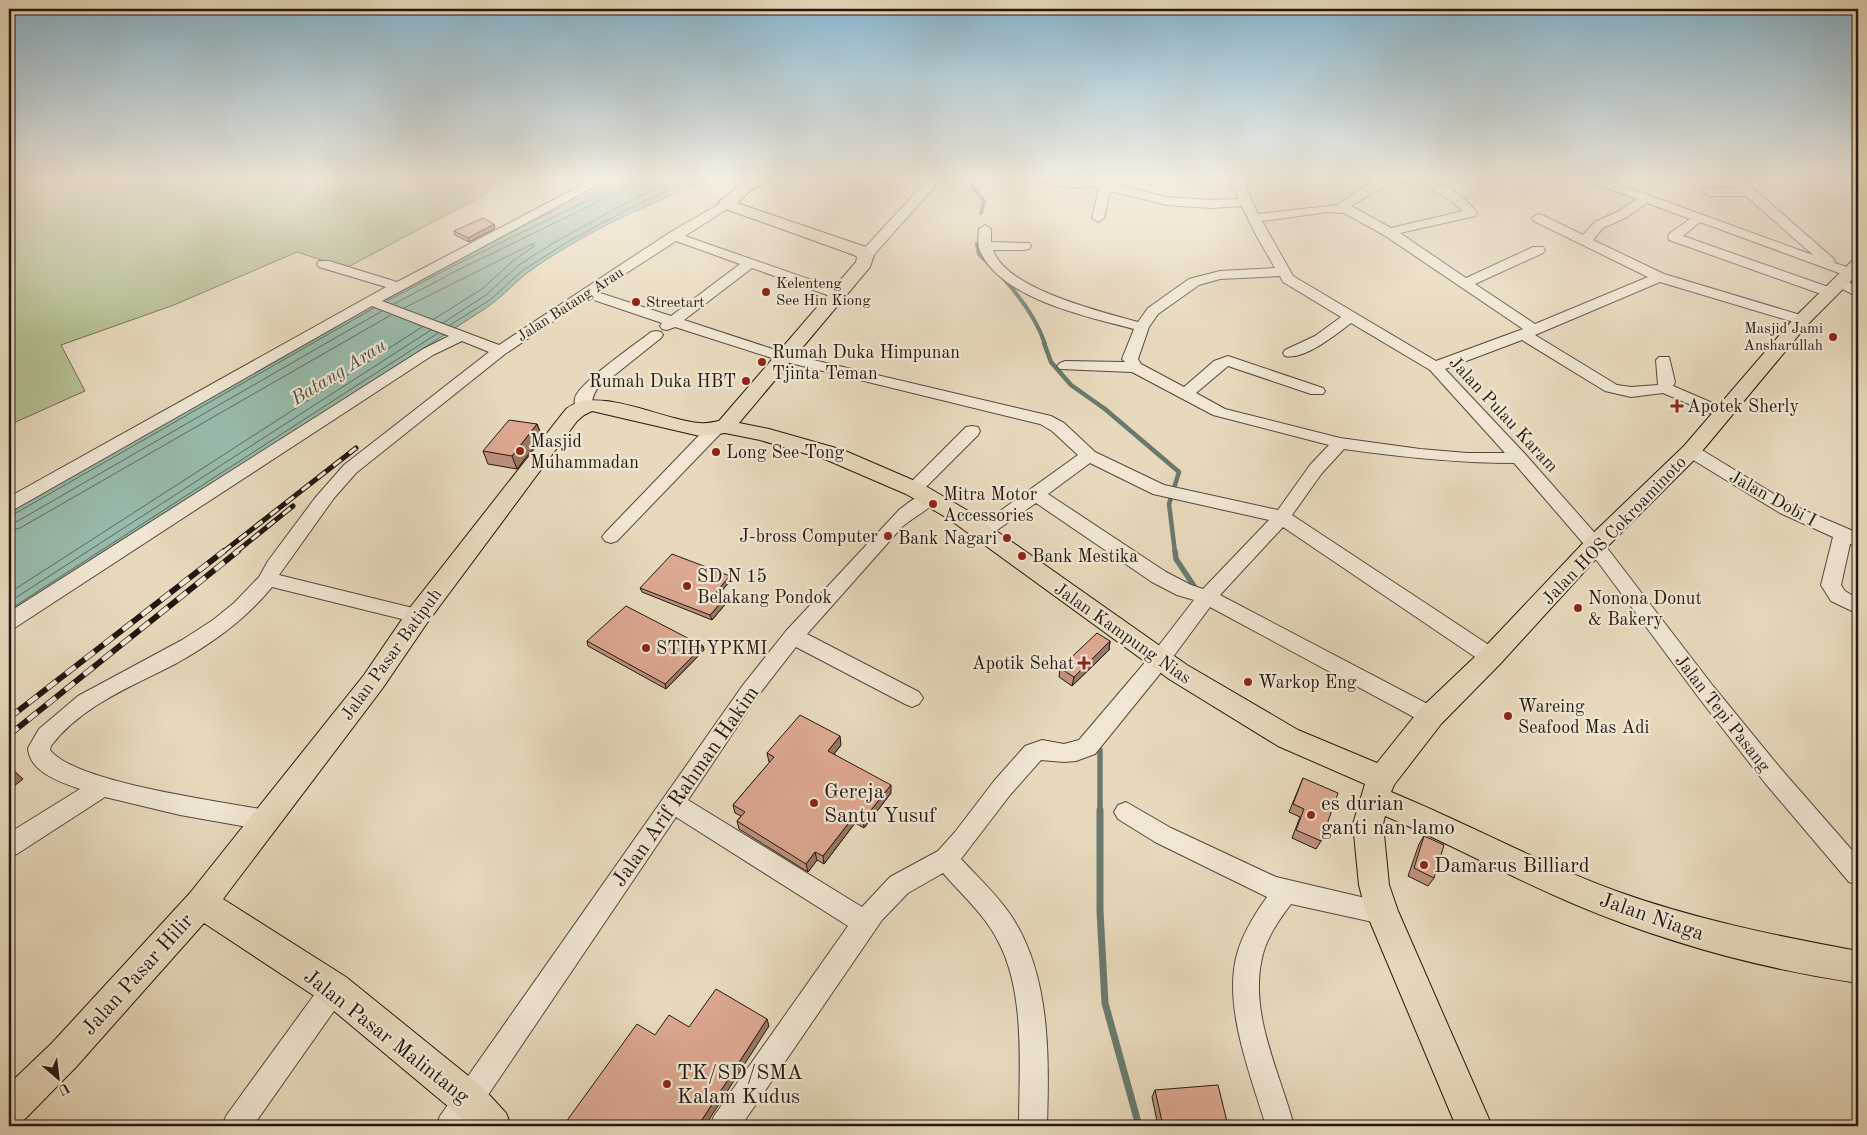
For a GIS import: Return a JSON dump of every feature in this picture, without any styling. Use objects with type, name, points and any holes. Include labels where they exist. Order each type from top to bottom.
[{"type":"main road","points":[[720,428],[864,263],[866,255],[860,251],[800,230]]},
{"type":"main road","name":"Jalan HOS Cokroaminoto","points":[[1378,788],[1431,716],[1491,657],[1595,545],[1691,451],[1802,320],[1845,276]]},
{"type":"main road","name":"Jalan Kampung Nias","points":[[583,406],[602,406],[700,430],[720,428],[762,434],[836,455],[922,493],[957,514],[1178,672],[1288,738],[1378,788]]},
{"type":"main road","name":"Jalan Pasar Batipuh","points":[[201,903],[373,682],[418,616],[576,410],[583,406]]},
{"type":"main road","points":[[1378,788],[1368,824],[1374,884],[1382,912],[1474,1126]]},
{"type":"main road","name":"Jalan Niaga","points":[[1378,788],[1421,817],[1492,852],[1616,906],[1717,937],[1858,967]]},
{"type":"main road","name":"Jalan Pasar Malintang","points":[[201,903],[334,989],[469,1100],[493,1126]]},
{"type":"main road","name":"Jalan Pasar Hilir","points":[[9,1109],[71,1048],[201,903]]},
{"type":"street","points":[[9,505],[74,468],[68,462],[69,458],[89,445],[188,398],[214,389],[372,301],[506,230]]},
{"type":"street","name":"Jalan Batang Arau","points":[[102,788],[51,767],[41,760],[40,745],[47,735],[82,703],[105,688],[171,657],[198,641],[256,593],[312,513],[350,469],[500,350],[684,230]]},
{"type":"street","points":[[866,255],[889,230]]},
{"type":"street","points":[[985,230],[985,246],[990,259],[1003,272],[1048,298],[1077,309],[1142,327]]},
{"type":"street","name":"Jalan Pulau Karam","points":[[1260,230],[1283,272],[1295,284],[1435,367],[1519,458],[1595,545]]},
{"type":"street","points":[[1386,230],[1465,283],[1528,332],[1611,388],[1634,393],[1665,388],[1723,413]]},
{"type":"street","points":[[1389,232],[1398,230]]},
{"type":"street","points":[[1564,230],[1659,277],[1802,320]]},
{"type":"street","points":[[1585,240],[1594,230]]},
{"type":"street","points":[[1683,230],[1674,237],[1845,276]]},
{"type":"street","points":[[1728,230],[1845,276]]},
{"type":"street","points":[[1792,230],[1845,276],[1858,293]]},
{"type":"street","points":[[674,236],[838,294]]},
{"type":"street","points":[[985,246],[1024,246]]},
{"type":"street","points":[[1465,283],[1538,250]]},
{"type":"street","points":[[324,264],[344,271],[370,276],[398,287]]},
{"type":"street","points":[[583,406],[583,398],[592,386],[749,264]]},
{"type":"street","points":[[1135,367],[1130,359],[1142,327],[1153,311],[1180,291],[1200,279],[1229,274],[1283,272]]},
{"type":"street","points":[[1435,367],[1528,332],[1659,277]]},
{"type":"street","points":[[586,293],[666,327],[1044,420],[1058,427],[1089,456],[1159,490],[1282,516],[1491,657]]},
{"type":"street","points":[[372,301],[500,350]]},
{"type":"street","points":[[1290,353],[1316,342],[1350,317]]},
{"type":"street","points":[[9,622],[428,352],[458,335]]},
{"type":"street","points":[[1664,360],[1667,382],[1665,388]]},
{"type":"street","points":[[1186,394],[1219,364],[1228,361],[1317,391]]},
{"type":"street","points":[[1065,366],[1135,367],[1226,414],[1340,443],[1420,454],[1467,458],[1519,458]]},
{"type":"street","points":[[611,537],[720,428]]},
{"type":"street","name":"Jalan Arif Rahman Hakim","points":[[450,1126],[750,690],[793,636],[906,513],[972,431]]},
{"type":"street","points":[[724,1126],[864,922],[899,885],[946,859],[1033,752],[1042,749],[1064,753],[1076,752],[1087,747],[1160,659],[1207,596],[1282,516],[1316,469],[1340,443]]},
{"type":"street","name":"Jalan Dobi I","points":[[1691,451],[1786,509],[1851,537]]},
{"type":"street","points":[[981,533],[1037,495],[1089,456]]},
{"type":"street","points":[[1037,495],[1159,577],[1184,590],[1207,596],[1431,716]]},
{"type":"street","points":[[1851,537],[1831,585],[1833,591],[1839,597],[1858,607]]},
{"type":"street","name":"Jalan Tepi Pasang","points":[[1595,545],[1767,769],[1858,873]]},
{"type":"street","points":[[267,579],[330,596],[418,616]]},
{"type":"street","points":[[793,636],[912,698]]},
{"type":"street","points":[[9,846],[102,788],[133,796],[265,820]]},
{"type":"street","points":[[672,802],[864,922]]},
{"type":"street","points":[[1126,812],[1171,838],[1286,892],[1382,912]]},
{"type":"street","points":[[946,859],[995,914],[1008,932],[1020,961],[1029,1011],[1033,1126]]},
{"type":"street","points":[[1280,1126],[1255,1039],[1247,1000],[1246,976],[1257,936],[1268,914],[1286,892]]},
{"type":"street","points":[[236,1126],[334,989]]},
{"type":"shaded area","points":[[9,230],[418,230],[346,268],[297,252],[174,305],[61,345],[85,391],[9,425]]},
{"type":"water","name":"Batang Arau","points":[[515,230],[598,230],[527,273],[495,302],[483,310],[9,616],[9,513],[368,306],[449,262]]},
{"type":"building","points":[[456,230],[483,230],[468,238],[454,231]]},
{"type":"building","points":[[509,420],[537,424],[512,456],[483,451]]},
{"type":"building","name":"SD N 15 Belakang Pondok","points":[[672,554],[730,576],[716,592],[727,596],[710,615],[640,588]]},
{"type":"building","name":"STIH YPKMI","points":[[626,606],[703,646],[665,684],[587,641]]},
{"type":"building","points":[[1097,633],[1110,641],[1074,677],[1060,668]]},
{"type":"building","name":"Gereja Santu Yusuf","points":[[800,715],[840,736],[828,751],[891,785],[863,820],[855,815],[823,856],[815,852],[806,864],[737,821],[745,812],[733,805],[774,757],[767,753]]},
{"type":"building","name":"es durian ganti nan lamo","points":[[1303,778],[1338,793],[1321,841],[1296,830],[1304,809],[1293,804]]},
{"type":"building","name":"Damarus Billiard","points":[[1424,836],[1444,845],[1434,878],[1414,868]]},
{"type":"building","name":"TK/SD/SMA Kalam Kudus","points":[[716,989],[767,1019],[698,1126],[563,1126],[637,1024],[655,1035],[669,1015],[689,1027]]},
{"type":"building","points":[[1218,1085],[1228,1126],[1163,1126],[1155,1090]]},
{"type":"waterway","points":[[977,244],[979,254],[994,269]]},
{"type":"waterway","points":[[1004,279],[1028,310],[1038,326],[1045,344]]},
{"type":"waterway","points":[[1044,343],[1051,362],[1071,385],[1105,409],[1179,472],[1169,504],[1175,552]]},
{"type":"waterway","points":[[1175,551],[1176,559],[1194,586]]},
{"type":"waterway","points":[[1100,750],[1100,911],[1105,1003],[1139,1126]]},
{"type":"railway","points":[[223,552],[356,448]]},
{"type":"railway","points":[[236,552],[293,506]]},
{"type":"railway","points":[[9,718],[224,551]]},
{"type":"railway","points":[[9,735],[238,551]]},
{"type":"place","name":"Kelenteng See Hin Kiong","points":[[766,292]]},
{"type":"place","name":"Streetart","points":[[636,302]]},
{"type":"place","name":"Masjid Jami Ansharullah","points":[[1833,337]]},
{"type":"place","name":"Rumah Duka Himpunan Tjinta Teman","points":[[762,362]]},
{"type":"place","name":"Rumah Duka HBT","points":[[746,381]]},
{"type":"place","name":"Apotek Sherly","points":[[1677,406]]},
{"type":"place","name":"Masjid Muhammadan","points":[[520,451]]},
{"type":"place","name":"Long See Tong","points":[[716,452]]},
{"type":"place","name":"Mitra Motor Accessories","points":[[933,504]]},
{"type":"place","name":"J-bross Computer","points":[[888,536]]},
{"type":"place","name":"Bank Nagari","points":[[1007,538]]},
{"type":"place","name":"Bank Mestika","points":[[1022,556]]},
{"type":"place","name":"SD N 15 Belakang Pondok","points":[[687,586]]},
{"type":"place","name":"Nonona Donut & Bakery","points":[[1578,608]]},
{"type":"place","name":"STIH YPKMI","points":[[646,648]]},
{"type":"place","name":"Apotik Sehat","points":[[1084,663]]},
{"type":"place","name":"Warkop Eng","points":[[1248,682]]},
{"type":"place","name":"Wareing Seafood Mas Adi","points":[[1508,716]]},
{"type":"place","name":"Gereja Santu Yusuf","points":[[814,803]]},
{"type":"place","name":"es durian ganti nan lamo","points":[[1311,815]]},
{"type":"place","name":"Damarus Billiard","points":[[1424,865]]},
{"type":"place","name":"TK/SD/SMA Kalam Kudus","points":[[667,1084]]}]
